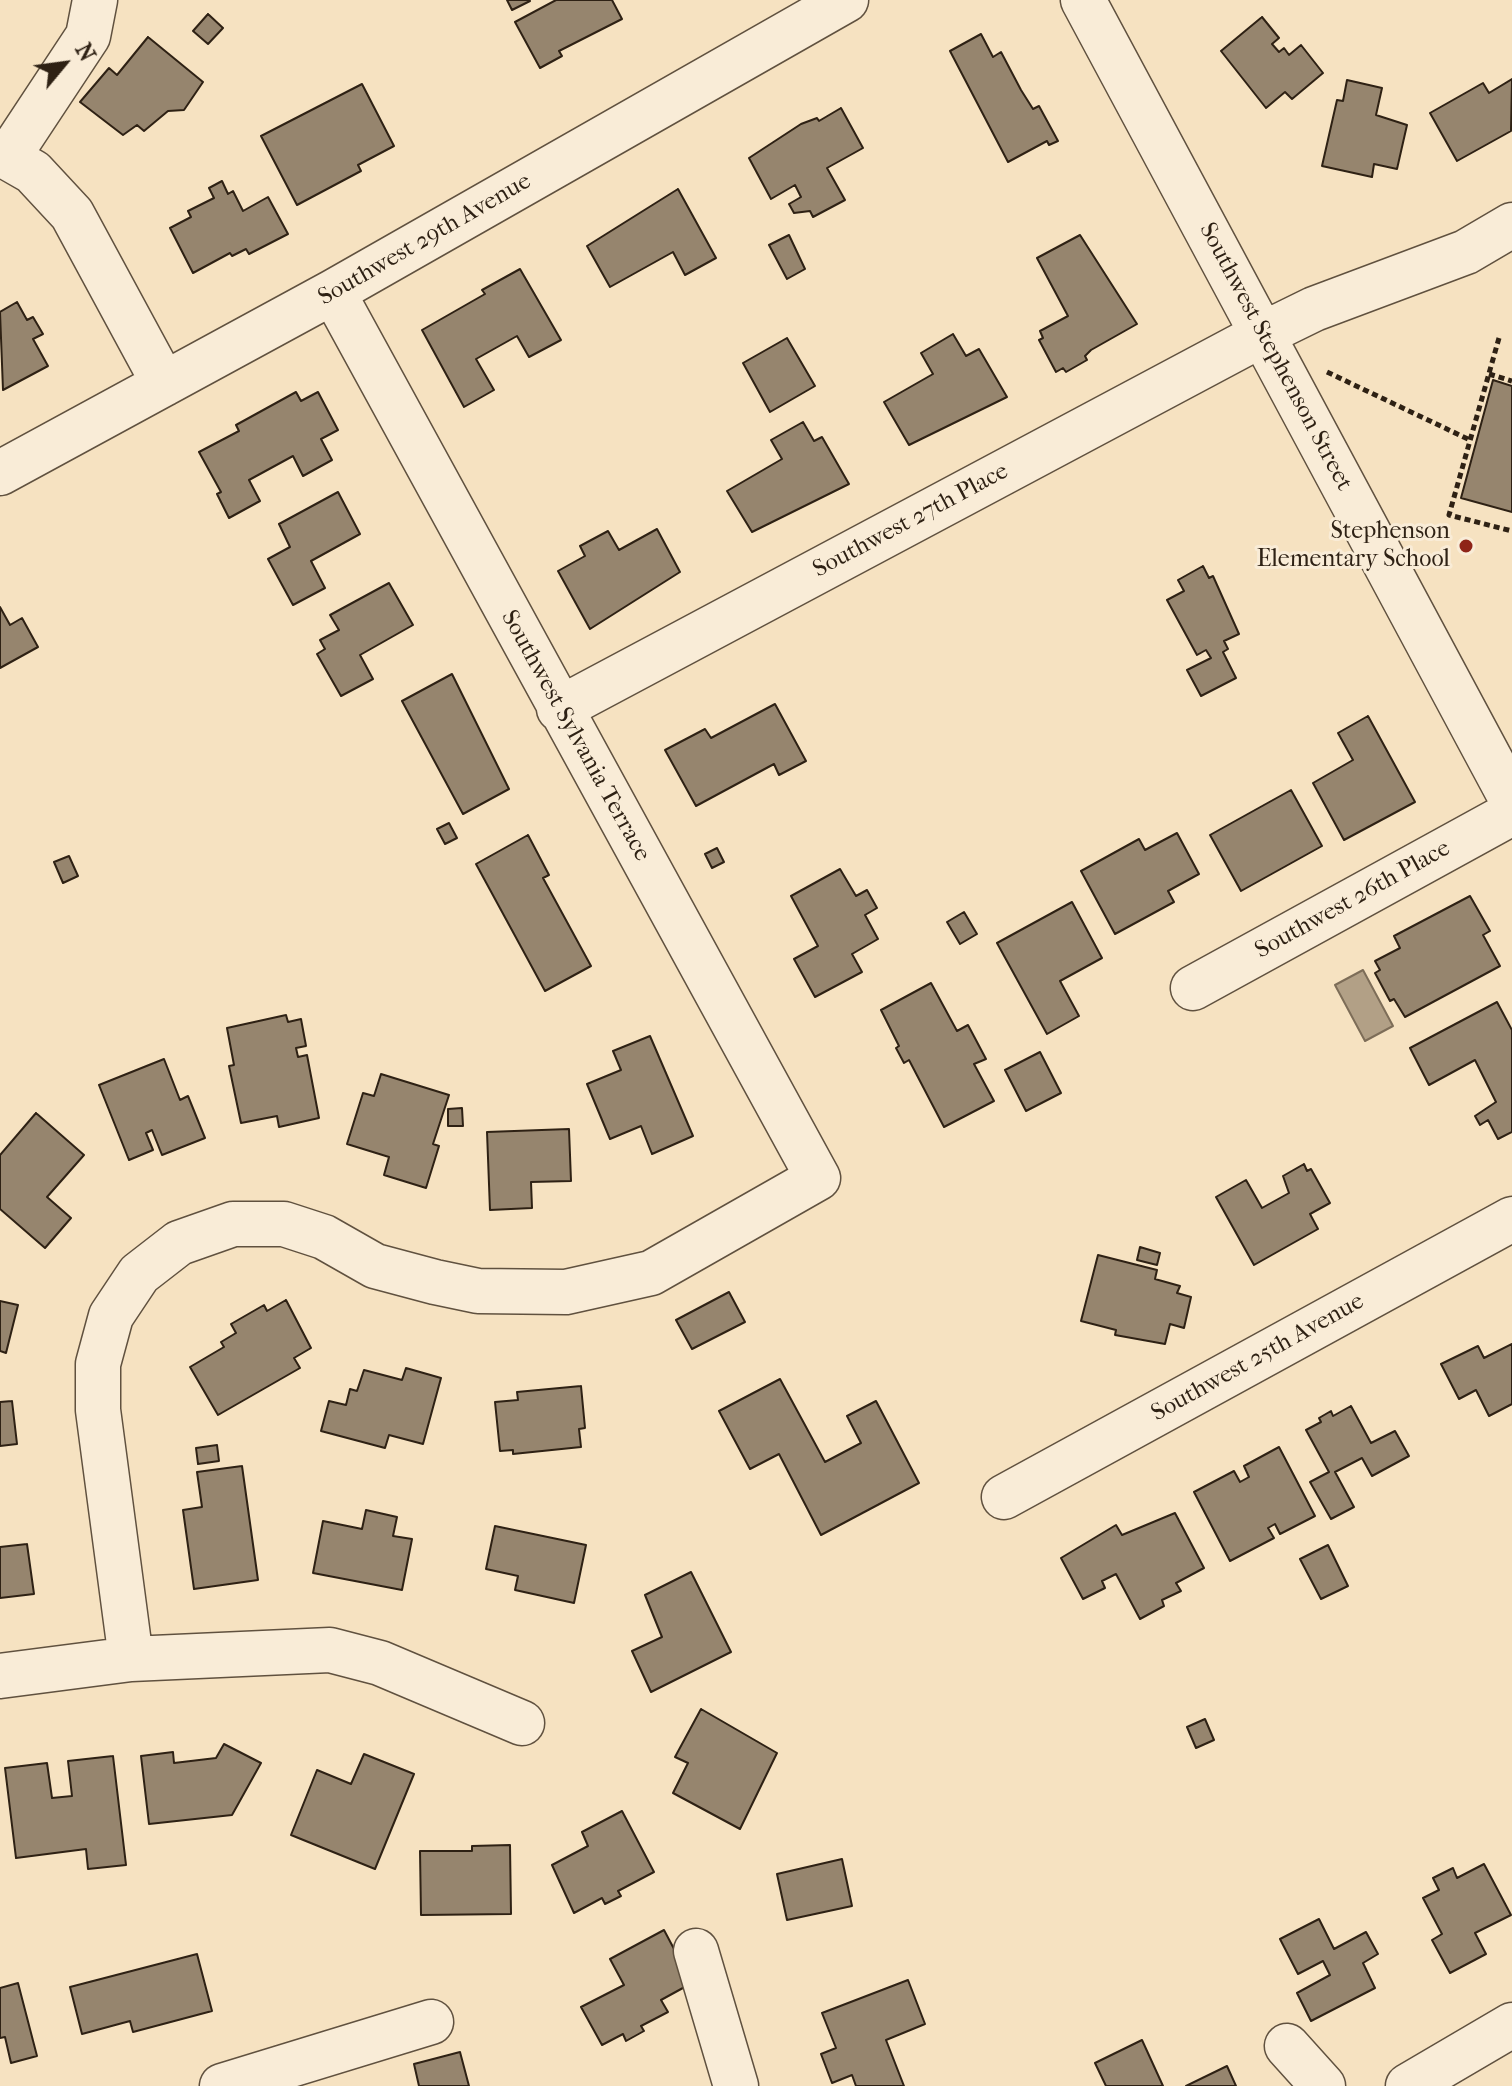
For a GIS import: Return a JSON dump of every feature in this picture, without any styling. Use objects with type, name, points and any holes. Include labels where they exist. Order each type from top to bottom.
[{"type":"street","points":[[95,0],[88,36],[4,155],[33,172],[72,214],[164,384]]},
{"type":"street","name":"Southwest 29th Avenue","points":[[0,473],[333,292],[846,0]]},
{"type":"street","name":"Southwest Stephenson Street","points":[[1083,0],[1512,800]]},
{"type":"street","name":"Southwest 27th Place","points":[[559,709],[1263,334],[1314,309],[1466,252],[1512,225]]},
{"type":"street","name":"Southwest Sylvania Terrace","points":[[131,1659],[98,1410],[98,1364],[111,1316],[139,1274],[179,1243],[233,1224],[284,1224],[324,1237],[375,1266],[435,1282],[478,1291],[566,1292],[651,1273],[818,1178],[333,292]]},
{"type":"street","name":"Southwest 26th Place","points":[[1193,988],[1512,813]]},
{"type":"street","name":"Southwest 25th Avenue","points":[[1004,1497],[1512,1219]]},
{"type":"street","points":[[0,1676],[131,1659],[330,1650],[380,1663],[522,1723]]},
{"type":"street","points":[[696,1951],[736,2086]]},
{"type":"street","points":[[222,2086],[431,2022]]},
{"type":"street","points":[[1408,2086],[1512,2025]]},
{"type":"street","points":[[1287,2046],[1323,2086]]},
{"type":"path","points":[[1499,338],[1449,515],[1512,531]]},
{"type":"path","points":[[1323,370],[1470,440]]},
{"type":"path","points":[[1489,374],[1512,381]]},
{"type":"shaded area","points":[[1363,970],[1393,1026],[1365,1041],[1335,985]]},
{"type":"building","points":[[507,0],[529,0],[530,1],[512,10]]},
{"type":"building","points":[[556,0],[612,0],[622,19],[559,51],[562,56],[540,68],[515,22]]},
{"type":"building","points":[[208,14],[223,28],[208,44],[193,31]]},
{"type":"building","points":[[1262,17],[1279,38],[1272,44],[1279,52],[1284,48],[1289,55],[1301,45],[1323,73],[1292,99],[1285,92],[1266,108],[1221,51]]},
{"type":"building","points":[[981,34],[993,57],[1001,52],[1033,109],[1039,106],[1058,141],[1049,145],[1047,141],[1008,162],[950,51]]},
{"type":"building","points":[[148,37],[203,82],[184,110],[168,111],[144,131],[137,125],[123,135],[80,102],[109,68],[117,75]]},
{"type":"building","points":[[1512,79],[1511,131],[1457,161],[1430,113],[1483,83],[1489,93]]},
{"type":"building","points":[[1347,80],[1382,88],[1376,115],[1407,125],[1397,169],[1374,164],[1372,177],[1322,166],[1337,100],[1343,101]]},
{"type":"building","points":[[362,84],[394,146],[358,165],[361,171],[297,205],[261,136]]},
{"type":"building","points":[[841,108],[863,148],[827,168],[845,200],[813,217],[810,211],[794,213],[789,204],[801,197],[795,185],[771,199],[749,158],[801,124],[817,118],[819,121]]},
{"type":"building","points":[[222,181],[228,194],[233,191],[243,211],[268,197],[288,234],[249,254],[246,249],[232,256],[230,253],[193,273],[170,228],[191,217],[188,211],[214,198],[209,188]]},
{"type":"building","points":[[678,189],[716,258],[685,275],[673,252],[610,287],[587,246]]},
{"type":"building","points":[[789,235],[805,269],[787,279],[769,245]]},
{"type":"building","points":[[1080,235],[1137,324],[1091,350],[1085,356],[1087,360],[1066,372],[1063,368],[1056,372],[1039,340],[1043,338],[1040,331],[1068,316],[1037,258]]},
{"type":"building","points":[[520,269],[561,340],[529,357],[517,336],[476,359],[494,390],[464,407],[422,330],[485,294],[482,290]]},
{"type":"building","points":[[17,302],[27,320],[33,317],[43,334],[33,339],[48,366],[3,390],[0,312]]},
{"type":"building","points":[[953,334],[966,356],[979,349],[1007,397],[909,445],[884,402],[933,374],[921,353]]},
{"type":"building","points":[[787,338],[815,386],[770,412],[743,363]]},
{"type":"building","points":[[1493,380],[1512,386],[1512,512],[1461,498]]},
{"type":"building","points":[[296,392],[301,401],[318,392],[338,430],[321,439],[332,460],[303,476],[293,456],[249,480],[260,501],[229,518],[217,494],[221,492],[199,452],[239,431],[236,425]]},
{"type":"building","points":[[803,422],[814,441],[822,437],[849,484],[752,532],[727,491],[782,459],[771,440]]},
{"type":"building","points":[[338,492],[360,534],[311,561],[325,588],[293,605],[268,559],[290,547],[279,524]]},
{"type":"building","points":[[657,529],[680,572],[590,629],[558,571],[585,556],[580,546],[608,531],[619,550]]},
{"type":"building","points":[[1203,566],[1209,578],[1213,576],[1239,634],[1224,641],[1228,649],[1223,652],[1236,678],[1201,696],[1187,670],[1211,658],[1206,650],[1197,655],[1167,600],[1184,591],[1178,580]]},
{"type":"building","points":[[389,583],[413,625],[360,655],[373,679],[341,696],[317,654],[325,649],[320,640],[339,630],[330,615]]},
{"type":"building","points":[[0,607],[10,625],[22,618],[38,647],[0,668]]},
{"type":"building","points":[[452,674],[509,789],[463,814],[402,701]]},
{"type":"building","points":[[775,704],[806,761],[779,775],[774,764],[696,806],[665,750],[705,729],[711,738]]},
{"type":"building","points":[[1368,716],[1415,802],[1344,840],[1313,783],[1353,760],[1338,733]]},
{"type":"building","points":[[1291,790],[1322,846],[1241,891],[1210,835]]},
{"type":"building","points":[[449,823],[457,838],[445,844],[437,829]]},
{"type":"building","points":[[1177,833],[1199,874],[1168,891],[1174,902],[1115,934],[1081,871],[1139,839],[1145,850]]},
{"type":"building","points":[[528,835],[549,875],[543,878],[591,966],[545,991],[476,864]]},
{"type":"building","points":[[717,848],[724,862],[712,868],[705,854]]},
{"type":"building","points":[[69,856],[78,876],[63,883],[54,862]]},
{"type":"building","points":[[840,869],[856,896],[867,890],[877,908],[865,915],[878,939],[852,954],[862,972],[815,997],[794,959],[818,946],[791,896]]},
{"type":"building","points":[[1470,896],[1490,931],[1483,935],[1500,966],[1405,1017],[1394,999],[1390,1001],[1375,973],[1380,970],[1375,961],[1400,948],[1394,936]]},
{"type":"building","points":[[1072,902],[1102,958],[1060,981],[1079,1016],[1047,1034],[997,943]]},
{"type":"building","points":[[964,912],[977,934],[960,944],[947,922]]},
{"type":"building","points":[[931,983],[957,1031],[968,1025],[986,1059],[974,1064],[994,1101],[944,1127],[909,1060],[904,1063],[881,1010]]},
{"type":"building","points":[[1497,1002],[1512,1030],[1512,1132],[1498,1139],[1488,1120],[1480,1125],[1475,1116],[1496,1102],[1475,1060],[1429,1085],[1410,1048]]},
{"type":"building","points":[[286,1015],[288,1022],[301,1019],[306,1046],[296,1048],[298,1057],[307,1055],[319,1118],[279,1127],[277,1116],[241,1123],[229,1066],[234,1065],[227,1028]]},
{"type":"building","points":[[650,1036],[693,1136],[652,1154],[641,1126],[610,1139],[587,1084],[621,1070],[613,1051]]},
{"type":"building","points":[[1040,1052],[1061,1093],[1026,1111],[1005,1070]]},
{"type":"building","points":[[164,1059],[180,1100],[188,1096],[205,1138],[162,1155],[152,1130],[146,1133],[153,1150],[129,1160],[99,1085]]},
{"type":"building","points":[[381,1074],[449,1095],[433,1144],[439,1146],[426,1188],[384,1175],[389,1157],[347,1144],[363,1093],[374,1096]]},
{"type":"building","points":[[462,1108],[463,1126],[448,1126],[448,1109]]},
{"type":"building","points":[[36,1113],[84,1155],[47,1197],[71,1218],[45,1248],[0,1209],[0,1155]]},
{"type":"building","points":[[569,1129],[571,1181],[531,1182],[532,1208],[490,1210],[487,1132]]},
{"type":"building","points":[[1304,1164],[1307,1171],[1311,1169],[1330,1203],[1310,1214],[1318,1229],[1254,1265],[1216,1197],[1246,1180],[1262,1208],[1289,1193],[1283,1176]]},
{"type":"building","points":[[1140,1247],[1160,1253],[1157,1265],[1137,1260]]},
{"type":"building","points":[[1098,1255],[1157,1270],[1155,1279],[1180,1286],[1177,1293],[1191,1297],[1184,1328],[1170,1324],[1165,1344],[1115,1335],[1116,1330],[1081,1321]]},
{"type":"building","points":[[729,1292],[745,1322],[692,1349],[676,1320]]},
{"type":"building","points":[[286,1300],[311,1348],[294,1358],[300,1368],[218,1415],[190,1367],[224,1347],[221,1342],[236,1333],[231,1324],[264,1305],[267,1311]]},
{"type":"building","points":[[0,1301],[18,1305],[6,1353],[0,1351]]},
{"type":"building","points":[[1512,1344],[1512,1404],[1489,1416],[1476,1390],[1459,1399],[1441,1364],[1478,1346],[1484,1358]]},
{"type":"building","points":[[406,1368],[441,1378],[423,1444],[389,1435],[385,1448],[321,1431],[329,1401],[346,1405],[350,1389],[357,1391],[364,1370],[402,1380]]},
{"type":"building","points":[[780,1379],[825,1462],[861,1443],[847,1416],[876,1401],[919,1483],[821,1535],[779,1454],[750,1469],[719,1411]]},
{"type":"building","points":[[581,1386],[585,1428],[579,1429],[581,1447],[513,1454],[513,1450],[500,1451],[495,1402],[518,1400],[517,1392]]},
{"type":"building","points":[[12,1401],[17,1444],[0,1446],[0,1402]]},
{"type":"building","points":[[1351,1406],[1371,1443],[1395,1431],[1409,1456],[1372,1476],[1362,1458],[1335,1472],[1354,1507],[1331,1519],[1310,1482],[1329,1472],[1306,1430],[1321,1422],[1319,1418],[1331,1411],[1333,1416]]},
{"type":"building","points":[[217,1445],[219,1461],[198,1464],[196,1448]]},
{"type":"building","points":[[1279,1447],[1315,1516],[1280,1534],[1275,1524],[1268,1528],[1274,1538],[1230,1561],[1194,1492],[1234,1471],[1240,1482],[1249,1477],[1244,1466]]},
{"type":"building","points":[[242,1466],[258,1580],[194,1589],[183,1510],[202,1507],[197,1472]]},
{"type":"building","points":[[366,1510],[397,1517],[393,1536],[412,1539],[402,1590],[313,1573],[323,1521],[362,1529]]},
{"type":"building","points":[[1175,1513],[1204,1568],[1176,1583],[1181,1591],[1162,1600],[1164,1606],[1140,1619],[1116,1574],[1102,1581],[1105,1588],[1083,1599],[1061,1558],[1116,1525],[1122,1535]]},
{"type":"building","points":[[495,1526],[586,1545],[574,1603],[515,1590],[518,1576],[486,1569]]},
{"type":"building","points":[[27,1544],[34,1594],[0,1598],[0,1547]]},
{"type":"building","points":[[1328,1545],[1348,1586],[1321,1599],[1300,1559]]},
{"type":"building","points":[[691,1572],[731,1652],[651,1692],[632,1651],[662,1637],[645,1595]]},
{"type":"building","points":[[701,1709],[777,1753],[740,1829],[673,1793],[688,1763],[675,1757]]},
{"type":"building","points":[[1205,1719],[1214,1740],[1196,1748],[1187,1727]]},
{"type":"building","points":[[224,1744],[261,1763],[232,1815],[149,1824],[141,1756],[173,1752],[174,1763],[216,1758]]},
{"type":"building","points":[[364,1754],[414,1774],[375,1869],[291,1835],[317,1770],[351,1784]]},
{"type":"building","points":[[113,1756],[126,1865],[88,1869],[86,1849],[16,1858],[5,1768],[47,1763],[52,1798],[72,1796],[68,1761]]},
{"type":"building","points":[[622,1811],[654,1872],[618,1891],[621,1896],[605,1904],[602,1898],[574,1913],[552,1865],[588,1846],[582,1832]]},
{"type":"building","points":[[510,1845],[511,1914],[421,1915],[420,1851],[472,1851],[472,1846]]},
{"type":"building","points":[[842,1859],[852,1906],[787,1920],[777,1874]]},
{"type":"building","points":[[1484,1864],[1511,1915],[1475,1933],[1486,1954],[1450,1973],[1432,1940],[1442,1934],[1423,1898],[1439,1890],[1433,1878],[1453,1868],[1457,1878]]},
{"type":"building","points":[[1319,1919],[1334,1949],[1366,1932],[1378,1954],[1363,1963],[1375,1988],[1311,2021],[1297,1993],[1330,1975],[1323,1961],[1298,1974],[1280,1939]]},
{"type":"building","points":[[664,1930],[692,1983],[661,2000],[668,2012],[641,2026],[644,2031],[626,2041],[623,2034],[602,2045],[581,2007],[624,1985],[610,1959]]},
{"type":"building","points":[[197,1954],[212,2011],[133,2032],[130,2021],[82,2034],[70,1987]]},
{"type":"building","points":[[908,1980],[925,2024],[886,2040],[904,2086],[856,2086],[852,2075],[832,2083],[821,2054],[836,2048],[822,2013]]},
{"type":"building","points":[[18,1983],[37,2056],[11,2063],[5,2037],[0,2038],[0,1988]]},
{"type":"building","points":[[1142,2040],[1163,2086],[1106,2086],[1095,2063]]},
{"type":"building","points":[[460,2052],[469,2086],[419,2086],[414,2064]]},
{"type":"building","points":[[1227,2066],[1236,2086],[1186,2086]]},
{"type":"place","name":"Stephenson Elementary School","points":[[1466,546]]}]
